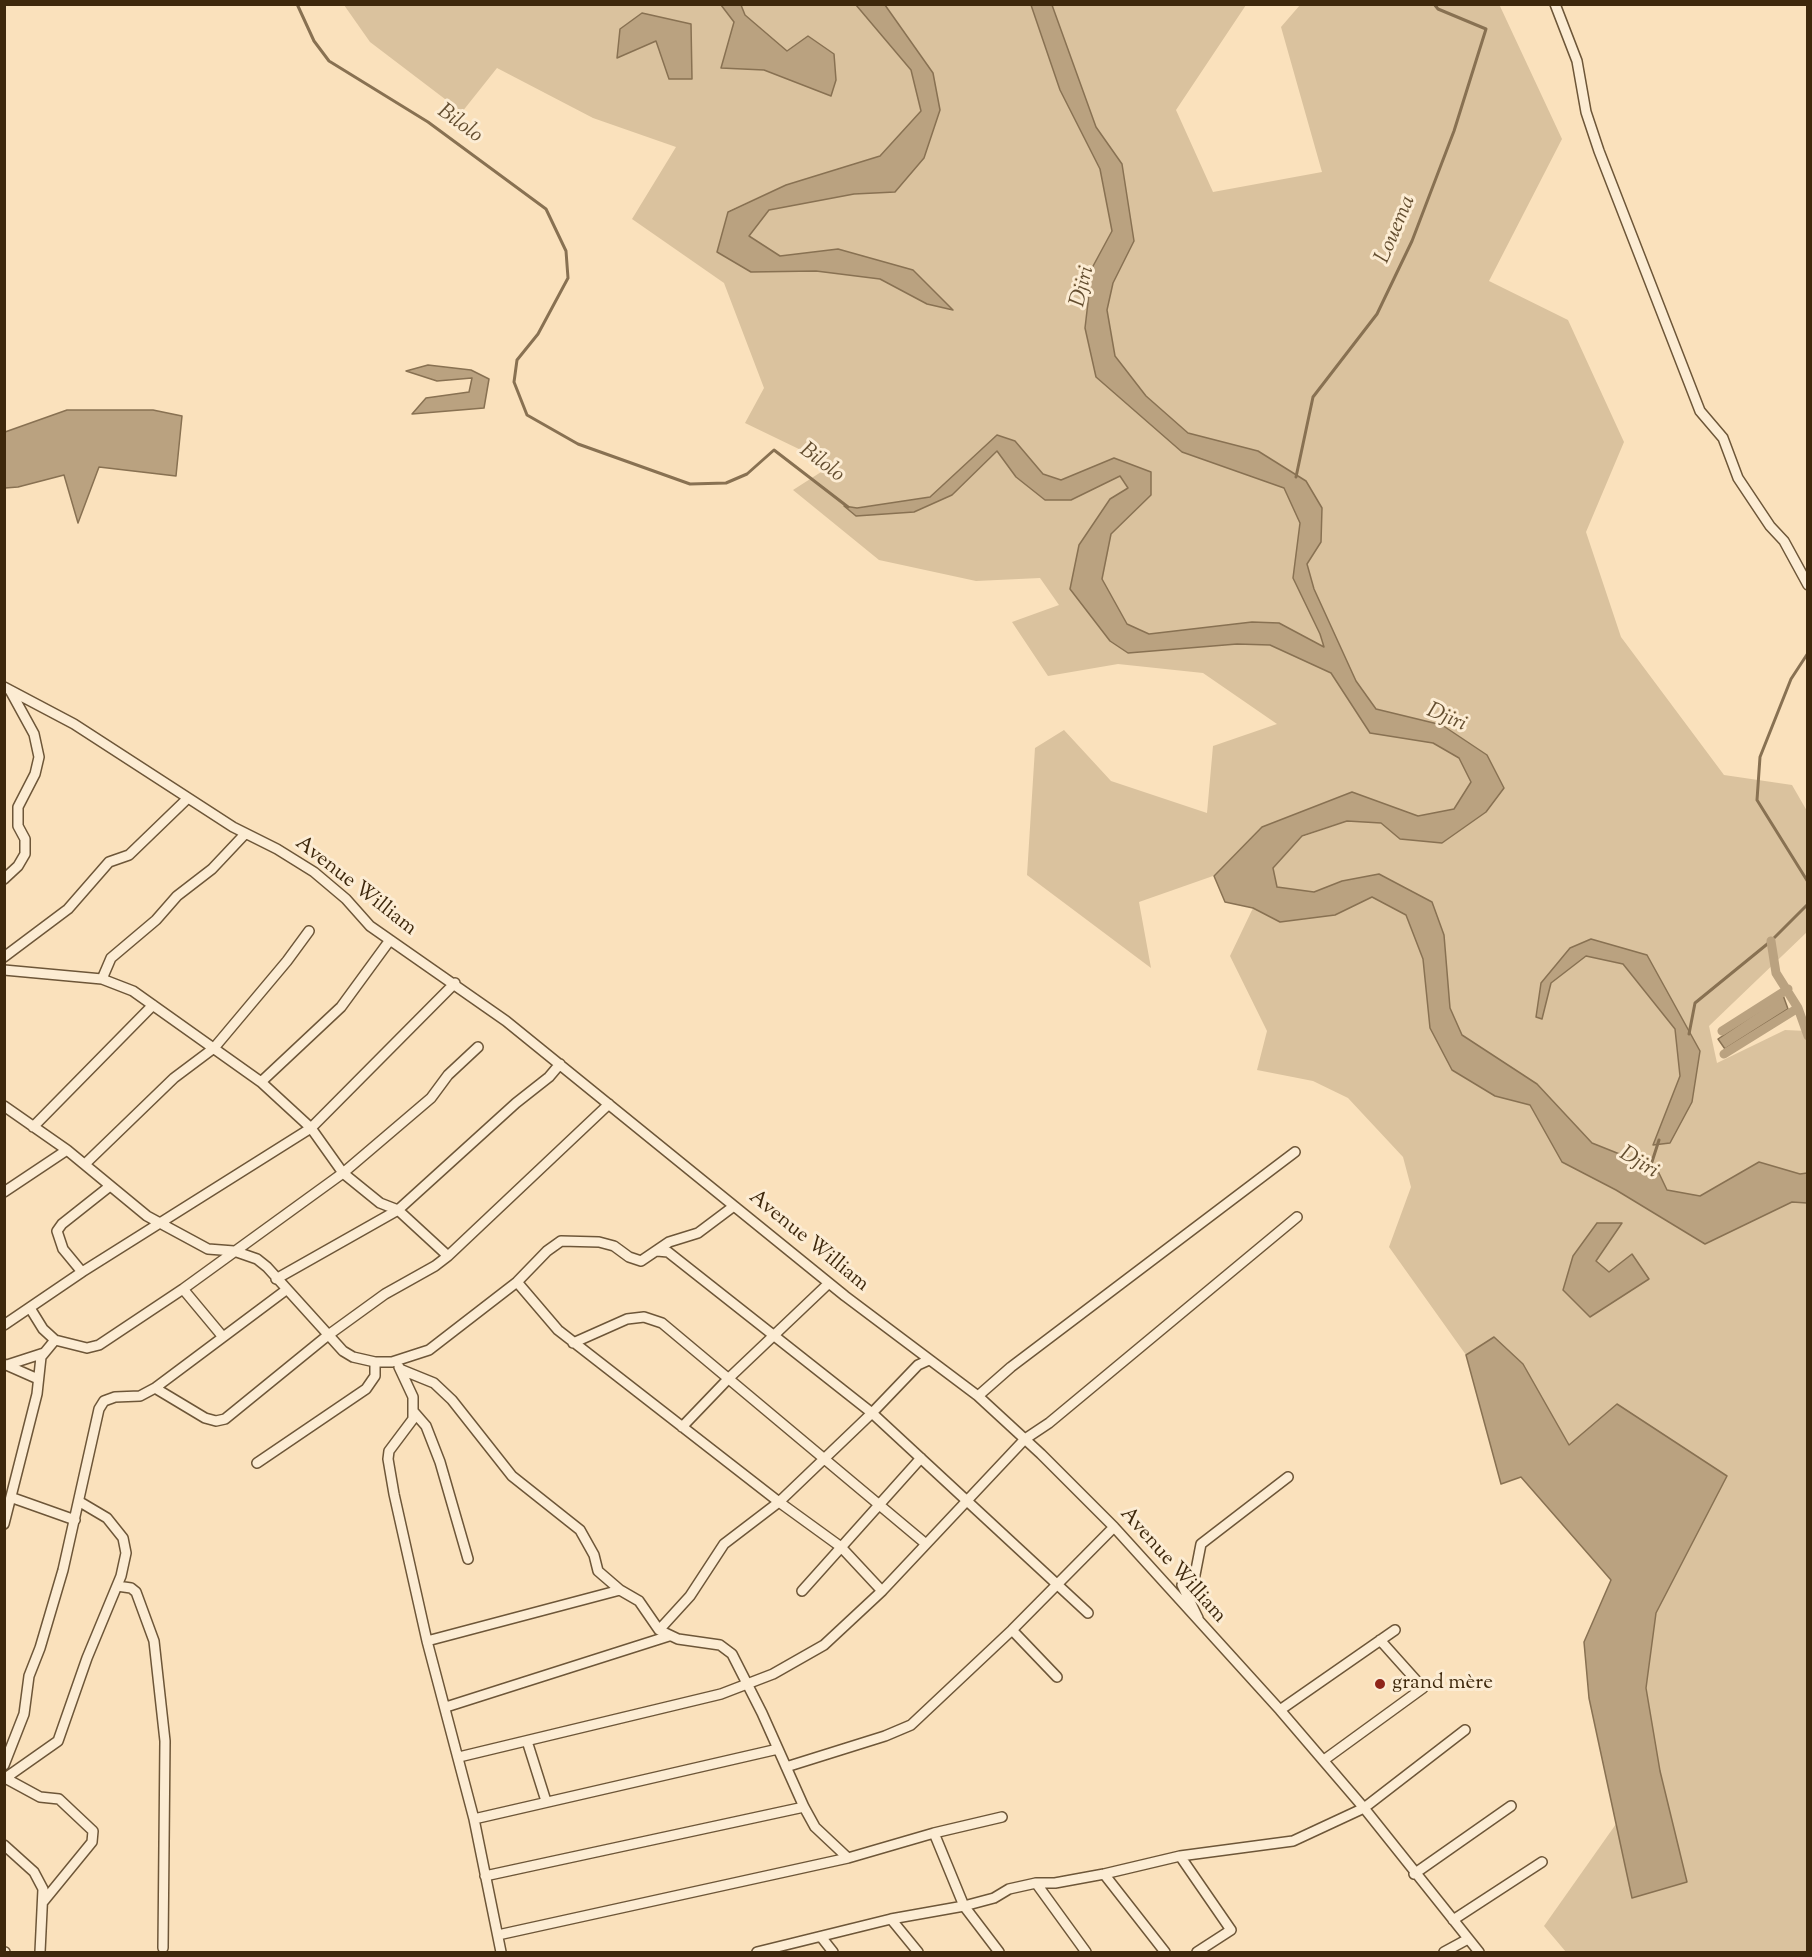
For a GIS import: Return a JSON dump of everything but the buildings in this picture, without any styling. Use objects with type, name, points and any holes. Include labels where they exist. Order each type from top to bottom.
[{"type":"street","points":[[1555,4],[1577,62],[1586,112],[1599,151],[1700,411],[1723,438],[1738,478],[1770,526],[1784,541],[1808,585]]},
{"type":"street","points":[[4,879],[18,866],[25,854],[25,839],[18,826],[18,807],[34,774],[39,757],[34,734],[7,688]]},
{"type":"street","name":"Avenue William","points":[[7,688],[74,724],[245,834],[277,849],[314,872],[346,899],[370,926],[455,983],[560,1064],[829,1282],[978,1396],[1114,1527],[1280,1710],[1364,1808],[1414,1874],[1479,1953]]},
{"type":"street","points":[[4,957],[68,909],[109,862],[129,855],[188,798]]},
{"type":"street","points":[[102,979],[111,958],[156,920],[177,896],[212,869],[245,834]]},
{"type":"street","points":[[85,1164],[174,1078],[214,1048],[287,961],[309,930]]},
{"type":"street","points":[[261,1082],[341,1007],[390,940]]},
{"type":"street","points":[[4,970],[102,979],[134,991],[261,1082],[311,1128],[343,1173],[380,1203],[398,1210],[448,1256]]},
{"type":"street","points":[[4,1325],[82,1272],[311,1128],[455,983]]},
{"type":"street","points":[[33,1126],[153,1005]]},
{"type":"street","points":[[30,1308],[43,1329],[55,1340],[87,1348],[99,1345],[183,1289],[343,1173],[431,1098],[448,1075],[478,1047]]},
{"type":"street","points":[[276,1279],[398,1210],[516,1103],[549,1077],[560,1064]]},
{"type":"street","points":[[155,1388],[205,1418],[216,1421],[225,1419],[327,1336],[385,1294],[435,1266],[448,1256],[609,1104]]},
{"type":"street","points":[[4,1106],[67,1150],[160,1223],[208,1249],[234,1251],[257,1259],[327,1336],[353,1358],[375,1362],[392,1362],[429,1350],[517,1282],[547,1251],[561,1241],[599,1242],[614,1246],[638,1261],[645,1260],[669,1242],[698,1233],[734,1206]]},
{"type":"street","points":[[4,1192],[67,1150]]},
{"type":"street","points":[[978,1396],[1011,1367],[1295,1152]]},
{"type":"street","points":[[82,1272],[63,1249],[57,1231],[62,1224],[110,1186]]},
{"type":"street","points":[[459,1757],[721,1694],[796,1663],[824,1645],[882,1591],[1025,1439],[1049,1424],[1297,1217]]},
{"type":"street","points":[[654,1251],[666,1250],[872,1413],[1058,1582],[1088,1613]]},
{"type":"street","points":[[517,1282],[543,1315],[573,1343],[841,1547],[882,1591]]},
{"type":"street","points":[[682,1427],[729,1378],[829,1282]]},
{"type":"street","points":[[183,1289],[223,1337]]},
{"type":"street","points":[[4,1765],[24,1714],[29,1676],[40,1648],[80,1502],[99,1409],[104,1401],[115,1397],[140,1396],[155,1388],[286,1290]]},
{"type":"street","points":[[573,1343],[627,1319],[644,1317],[662,1323],[926,1544]]},
{"type":"street","points":[[4,1524],[13,1498],[16,1472],[44,1353],[55,1340]]},
{"type":"street","points":[[6,1364],[44,1353]]},
{"type":"street","points":[[659,1629],[690,1596],[724,1544],[779,1502],[872,1413],[918,1365],[929,1360]]},
{"type":"street","points":[[257,1463],[366,1389],[375,1376],[375,1362]]},
{"type":"street","points":[[392,1362],[402,1370],[434,1383],[452,1400],[512,1476],[580,1530],[594,1556],[598,1571],[620,1590],[639,1601],[659,1629],[669,1636],[707,1642],[726,1648],[732,1654],[815,1827],[848,1858]]},
{"type":"street","points":[[6,1364],[38,1380]]},
{"type":"street","points":[[402,1370],[413,1397],[413,1419],[394,1442],[388,1459],[427,1641],[474,1819],[501,1953]]},
{"type":"street","points":[[413,1411],[426,1426],[437,1454],[468,1559]]},
{"type":"street","points":[[802,1592],[921,1458]]},
{"type":"street","points":[[1201,1625],[1182,1585],[1194,1580],[1201,1544],[1288,1477]]},
{"type":"street","points":[[13,1498],[75,1520]]},
{"type":"street","points":[[44,1902],[92,1842],[93,1831],[59,1799],[40,1797],[5,1778],[58,1741],[87,1658],[117,1586],[126,1553],[123,1538],[107,1518],[80,1502]]},
{"type":"street","points":[[786,1767],[885,1736],[912,1725],[1012,1630],[1114,1527]]},
{"type":"street","points":[[117,1586],[136,1592],[154,1641],[165,1741],[163,1948]]},
{"type":"street","points":[[427,1641],[620,1590]]},
{"type":"street","points":[[1012,1630],[1057,1677]]},
{"type":"street","points":[[1280,1710],[1395,1630]]},
{"type":"street","points":[[446,1707],[669,1636]]},
{"type":"street","points":[[1324,1760],[1423,1688],[1380,1640]]},
{"type":"street","points":[[757,1953],[822,1938],[891,1918],[994,1898],[1009,1889],[1036,1883],[1054,1883],[1104,1874],[1180,1856],[1293,1841],[1364,1808],[1465,1730]]},
{"type":"street","points":[[527,1741],[546,1801]]},
{"type":"street","points":[[474,1819],[778,1749]]},
{"type":"street","points":[[1414,1874],[1511,1806]]},
{"type":"street","points":[[485,1876],[804,1807]]},
{"type":"street","points":[[498,1935],[848,1858],[934,1833],[1002,1817]]},
{"type":"street","points":[[934,1833],[964,1905],[999,1953]]},
{"type":"street","points":[[4,1845],[34,1872],[43,1889],[40,1953]]},
{"type":"street","points":[[1180,1856],[1231,1930],[1197,1953]]},
{"type":"street","points":[[1453,1920],[1542,1862]]},
{"type":"street","points":[[1104,1874],[1165,1953]]},
{"type":"street","points":[[1036,1883],[1086,1953]]},
{"type":"street","points":[[891,1918],[918,1953]]},
{"type":"street","points":[[822,1938],[833,1953]]},
{"type":"street","points":[[1444,1953],[1468,1939]]},
{"type":"shaded area","points":[[1499,4],[1562,139],[1489,281],[1568,320],[1624,442],[1586,532],[1621,637],[1724,775],[1792,785],[1807,811],[1807,932],[1709,1026],[1717,1063],[1785,1030],[1807,1031],[1807,1173],[1800,1174],[1759,1162],[1700,1196],[1667,1190],[1657,1169],[1592,1143],[1537,1084],[1462,1035],[1450,1008],[1444,935],[1342,881],[1314,892],[1277,887],[1273,868],[1302,837],[1347,821],[1381,823],[1400,839],[1504,787],[1487,755],[1442,725],[1376,709],[1356,681],[1314,589],[1307,564],[1321,542],[1322,508],[1306,481],[1258,451],[1188,433],[1146,396],[1115,356],[1107,310],[1113,283],[1134,241],[1122,164],[1096,127],[1052,5],[1246,5],[1176,110],[1213,192],[1322,172],[1281,27],[1300,5]],"holes":[[[1591,939],[1647,955],[1700,1051],[1653,1144],[1680,1076],[1675,1029],[1623,964],[1586,956],[1551,983],[1542,1019],[1541,983]]]},
{"type":"shaded area","points":[[344,5],[721,5],[734,22],[745,68],[764,70],[831,95],[745,15],[741,5],[856,5],[911,70],[921,111],[933,73],[885,5],[1031,5],[1060,90],[1100,169],[1112,231],[1092,268],[1085,327],[1096,377],[1182,452],[1284,488],[1300,523],[1293,578],[1320,634],[1324,648],[1279,623],[1252,622],[1149,634],[1127,624],[1102,579],[1111,534],[1151,495],[1114,458],[1061,480],[1043,474],[1015,441],[997,435],[930,497],[856,508],[846,506],[856,516],[952,495],[997,451],[1016,477],[1071,500],[1120,476],[1128,488],[1110,499],[1079,545],[1128,653],[1237,644],[1270,645],[1331,673],[1370,733],[1433,743],[1459,758],[1471,782],[1454,809],[1418,816],[1352,792],[1262,827],[1213,876],[1139,902],[1151,968],[1027,875],[1035,748],[1064,730],[1111,781],[1207,813],[1213,746],[1277,724],[1203,673],[1118,664],[1048,676],[1012,622],[1059,605],[1040,578],[976,581],[879,560],[793,490],[832,465],[745,423],[764,388],[724,283],[632,219],[676,147],[593,118],[497,68],[462,112],[370,42]],"holes":[[[691,24],[669,78],[656,41],[618,58]],[[921,111],[895,192],[854,194],[769,210],[748,236],[780,256],[838,249],[927,304],[880,279],[816,271],[717,252],[728,211],[786,185],[880,156]]]},
{"type":"shaded area","points":[[1372,897],[1406,915],[1423,959],[1430,1028],[1495,1096],[1530,1105],[1562,1162],[1616,1190],[1705,1244],[1792,1202],[1807,1203],[1807,1952],[1566,1952],[1544,1926],[1616,1824],[1632,1898],[1660,1771],[1646,1688],[1656,1613],[1727,1476],[1569,1445],[1523,1364],[1494,1338],[1466,1355],[1389,1247],[1411,1187],[1403,1157],[1348,1098],[1313,1081],[1257,1070],[1267,1031],[1230,956],[1253,908],[1281,922],[1335,915]],"holes":[[[1597,1223],[1621,1223],[1595,1261],[1609,1272],[1563,1290],[1573,1256]]]},
{"type":"water","points":[[721,5],[741,5],[745,15],[787,51],[808,36],[834,54],[836,80],[831,96],[764,70],[721,68],[734,22]]},
{"type":"water","points":[[856,5],[885,5],[933,73],[940,110],[924,158],[895,192],[854,194],[769,210],[749,236],[780,256],[838,249],[913,270],[953,310],[927,304],[880,279],[816,271],[751,272],[717,252],[728,212],[786,185],[880,156],[921,111],[911,70]]},
{"type":"water","name":"Djiri","points":[[1031,5],[1052,5],[1096,127],[1122,164],[1134,241],[1113,283],[1107,310],[1115,356],[1146,396],[1188,433],[1258,451],[1306,481],[1322,508],[1321,542],[1307,564],[1314,589],[1356,681],[1376,709],[1442,725],[1487,755],[1504,788],[1486,812],[1442,843],[1400,839],[1381,823],[1347,821],[1302,836],[1273,868],[1277,887],[1314,892],[1342,881],[1379,874],[1432,902],[1444,935],[1450,1008],[1462,1035],[1537,1084],[1592,1143],[1657,1169],[1667,1190],[1700,1196],[1759,1162],[1800,1174],[1807,1173],[1807,1203],[1792,1202],[1705,1244],[1616,1190],[1562,1162],[1530,1105],[1495,1096],[1452,1070],[1430,1028],[1423,959],[1406,915],[1372,897],[1335,915],[1280,922],[1253,908],[1225,902],[1214,876],[1262,827],[1352,792],[1418,816],[1454,809],[1471,782],[1459,758],[1433,743],[1370,733],[1331,673],[1270,645],[1237,644],[1128,653],[1110,641],[1070,589],[1079,545],[1110,499],[1128,488],[1120,476],[1071,500],[1045,500],[1016,477],[997,451],[952,495],[914,512],[856,516],[844,506],[857,508],[930,497],[997,435],[1015,441],[1043,474],[1061,480],[1114,458],[1151,472],[1151,495],[1111,534],[1102,579],[1127,624],[1149,634],[1252,622],[1279,623],[1324,647],[1293,578],[1300,523],[1284,488],[1182,452],[1096,377],[1085,328],[1092,268],[1112,231],[1100,169],[1060,90]]},
{"type":"water","points":[[642,13],[691,24],[692,79],[669,79],[656,41],[617,58],[620,29]]},
{"type":"water","points":[[428,365],[471,370],[489,379],[484,408],[412,414],[426,398],[469,392],[472,378],[437,381],[406,371]]},
{"type":"water","points":[[67,410],[153,410],[182,416],[176,476],[99,467],[78,523],[64,475],[18,487],[5,488],[5,432]]},
{"type":"water","points":[[1591,939],[1647,955],[1700,1051],[1692,1102],[1670,1143],[1653,1145],[1680,1076],[1675,1029],[1623,964],[1586,956],[1551,983],[1542,1019],[1536,1017],[1541,983],[1570,948]]},
{"type":"water","points":[[1783,995],[1788,1009],[1725,1049],[1718,1039]]},
{"type":"water","points":[[1597,1223],[1622,1223],[1596,1261],[1609,1272],[1632,1254],[1649,1279],[1590,1317],[1563,1290],[1573,1256]]},
{"type":"water","points":[[1494,1337],[1523,1364],[1569,1445],[1617,1404],[1727,1476],[1656,1613],[1646,1688],[1660,1771],[1687,1882],[1632,1898],[1589,1698],[1584,1642],[1611,1580],[1521,1477],[1501,1484],[1466,1355]]},
{"type":"waterway","name":"Bilolo","points":[[297,4],[314,41],[329,61],[428,122],[546,209],[566,251],[568,278],[538,334],[517,360],[514,382],[527,415],[578,444],[690,484],[726,483],[747,474],[774,450],[848,507]]},
{"type":"waterway","name":"Louema","points":[[1296,477],[1313,397],[1377,314],[1412,241],[1454,131],[1486,29],[1438,9],[1434,4]]},
{"type":"waterway","points":[[1808,653],[1791,679],[1760,757],[1757,800],[1808,882]]},
{"type":"waterway","points":[[1689,1034],[1695,1003],[1771,941],[1808,904]]},
{"type":"waterway","points":[[1771,941],[1776,973],[1798,1008],[1808,1036]]},
{"type":"waterway","points":[[1722,1031],[1788,989]]},
{"type":"waterway","points":[[1724,1054],[1798,1008]]},
{"type":"waterway","name":"Djiri","points":[[1650,1168],[1659,1140]]},
{"type":"place","name":"grand mère","points":[[1380,1684]]}]
